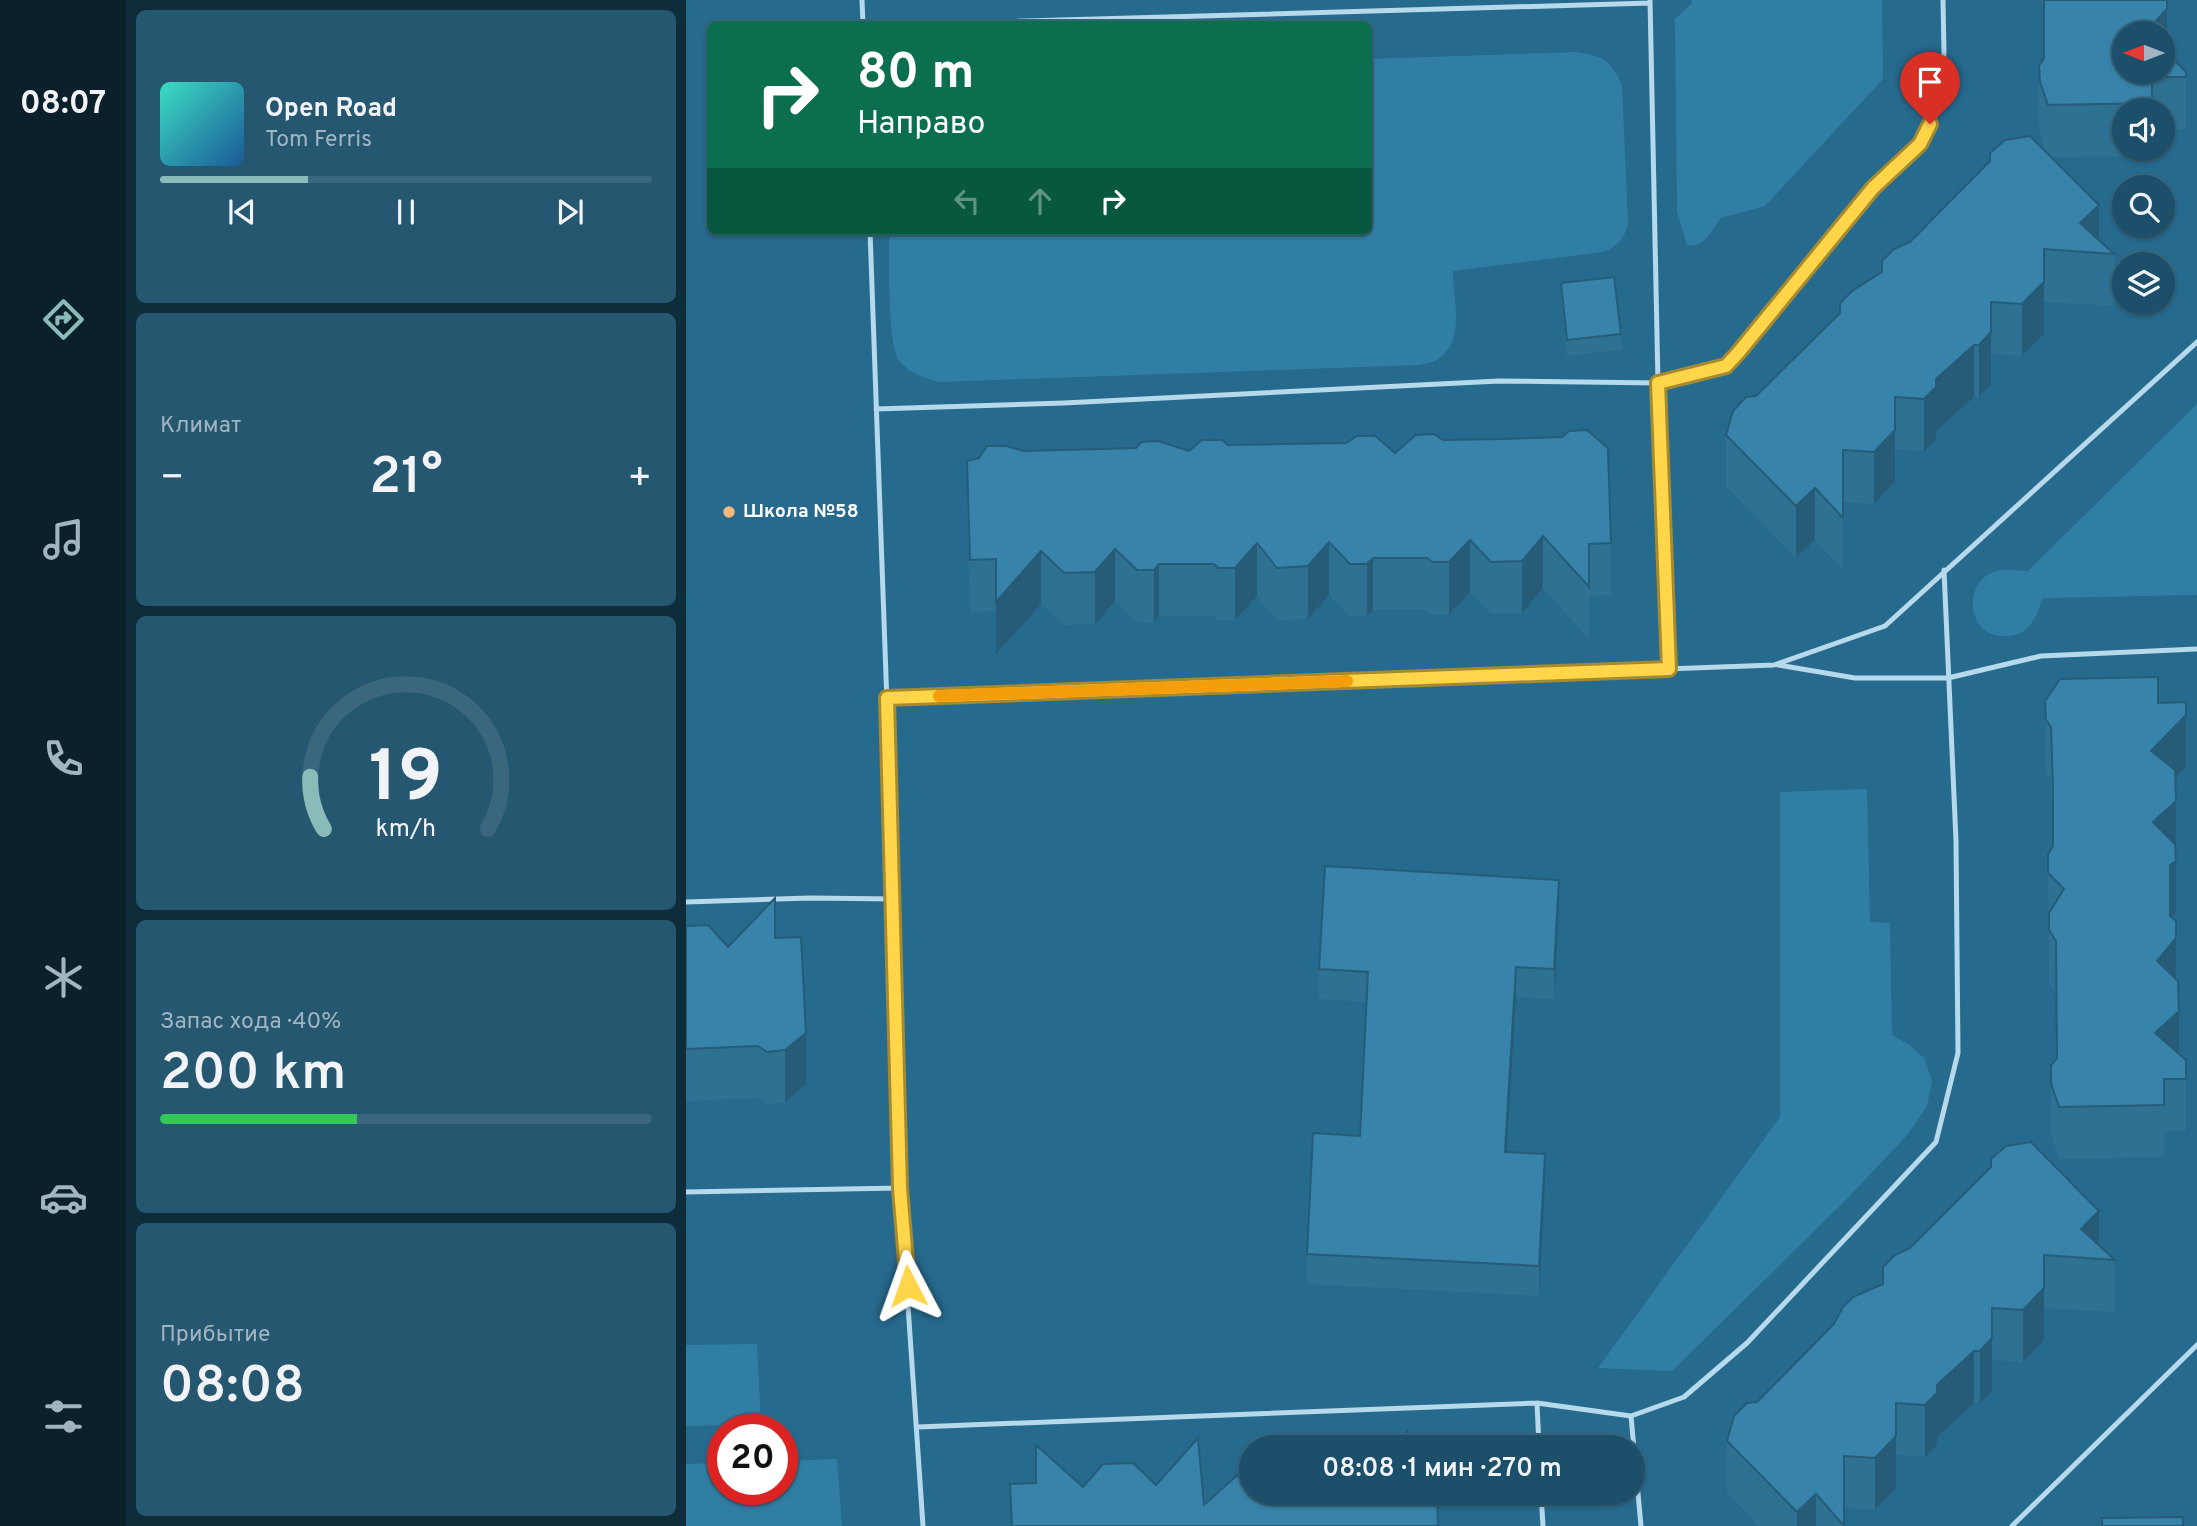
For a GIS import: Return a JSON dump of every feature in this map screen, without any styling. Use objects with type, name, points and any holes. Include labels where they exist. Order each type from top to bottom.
[{"type":"lane","points":[[862,0],[863,21]]},
{"type":"lane","points":[[876,409],[1499,381],[1658,383],[1726,366],[1873,188],[1920,144],[1941,104],[1943,0]]},
{"type":"lane","points":[[1020,21],[1650,2],[1658,383],[1669,669]]},
{"type":"lane","points":[[870,235],[894,899],[900,1188],[923,1526]]},
{"type":"lane","points":[[1774,665],[1885,626],[2197,342]]},
{"type":"lane","points":[[918,1427],[1537,1403],[1630,1416],[1684,1397],[1747,1343],[1936,1142],[1958,1054],[1956,841],[1944,570]]},
{"type":"lane","points":[[887,698],[1774,665],[1855,678],[1948,678],[2041,656],[2197,649]]},
{"type":"lane","points":[[686,902],[810,898],[894,899]]},
{"type":"lane","points":[[686,1192],[900,1188]]},
{"type":"lane","points":[[2012,1526],[2197,1345]]},
{"type":"lane","points":[[1537,1403],[1538,1435]]},
{"type":"lane","points":[[1630,1416],[1641,1526]]},
{"type":"lane","points":[[1542,1505],[1543,1526]]},
{"type":"shaded area","points":[[1692,0],[1882,0],[1883,79],[1765,206],[1721,218],[1707,238],[1698,244],[1687,245],[1677,212],[1675,19]]},
{"type":"shaded area","points":[[1577,52],[1610,64],[1622,85],[1628,224],[1625,234],[1613,247],[1603,252],[1453,271],[1456,318],[1452,341],[1447,351],[1438,359],[1417,365],[938,382],[918,375],[900,362],[891,320],[889,235],[1372,235],[1372,59]]},
{"type":"shaded area","points":[[2197,404],[2197,595],[2043,598],[2033,621],[2020,633],[2003,636],[1990,633],[1981,626],[1973,605],[1974,593],[1979,583],[1988,575],[2001,570],[2028,571]]},
{"type":"shaded area","points":[[1867,789],[1870,922],[1890,923],[1892,1035],[1924,1058],[1932,1081],[1927,1106],[1908,1134],[1846,1200],[1672,1371],[1598,1368],[1780,1117],[1780,792]]},
{"type":"shaded area","points":[[757,1344],[760,1414],[707,1414],[707,1425],[686,1426],[686,1345]]},
{"type":"shaded area","points":[[837,1459],[842,1526],[686,1526],[686,1464],[707,1463],[707,1505],[798,1505],[798,1460]]},
{"type":"building","points":[[2044,0],[2167,0],[2167,9],[2156,21],[2112,21],[2112,84],[2152,84],[2152,98],[2112,98],[2112,104],[2048,105],[2040,82],[2039,66],[2044,58]]},
{"type":"building","points":[[2175,61],[2186,72],[2186,77],[2175,77]]},
{"type":"building","points":[[2030,136],[2099,205],[2080,223],[2112,254],[2044,249],[2044,282],[2022,304],[1991,302],[1991,332],[1936,379],[1936,387],[1924,399],[1895,397],[1895,430],[1874,452],[1843,450],[1843,518],[1815,488],[1796,506],[1726,435],[1733,411],[1746,397],[1756,396],[1840,313],[1840,303],[1852,291],[1882,272],[1882,261],[1894,249],[1910,242],[1990,161],[1990,153],[2005,140]]},
{"type":"building","points":[[1614,277],[1621,334],[1567,340],[1561,283]]},
{"type":"building","points":[[1587,430],[1608,448],[1611,543],[1589,544],[1589,587],[1543,536],[1522,561],[1491,562],[1470,540],[1449,562],[1432,562],[1427,558],[1373,558],[1367,564],[1350,564],[1329,542],[1308,566],[1277,568],[1257,543],[1235,568],[1218,568],[1214,564],[1159,564],[1154,570],[1137,570],[1115,549],[1095,572],[1064,573],[1041,551],[996,602],[996,559],[970,560],[967,461],[979,458],[987,446],[1006,446],[1024,451],[1136,448],[1141,442],[1158,441],[1189,451],[1202,440],[1222,440],[1228,445],[1346,443],[1357,436],[1375,436],[1395,453],[1416,435],[1434,434],[1443,440],[1502,439],[1562,437],[1569,431]]},
{"type":"building","points":[[2158,677],[2158,703],[2186,702],[2186,715],[2151,751],[2175,770],[2176,801],[2153,822],[2175,844],[2176,861],[2170,865],[2170,916],[2176,921],[2176,938],[2157,961],[2178,981],[2179,1011],[2155,1033],[2186,1060],[2186,1079],[2164,1079],[2164,1105],[2059,1107],[2051,1083],[2051,1066],[2057,1058],[2056,941],[2049,930],[2049,913],[2064,889],[2048,873],[2048,854],[2053,846],[2053,787],[2051,727],[2046,720],[2045,701],[2060,679]]},
{"type":"building","points":[[1325,866],[1559,880],[1554,969],[1516,967],[1505,1152],[1545,1154],[1539,1266],[1307,1254],[1313,1133],[1360,1136],[1368,972],[1319,969]]},
{"type":"building","points":[[775,898],[775,938],[801,937],[806,1033],[785,1050],[767,1052],[758,1046],[686,1049],[686,926],[708,925],[728,947]]},
{"type":"building","points":[[2031,1142],[2099,1211],[2081,1229],[2115,1260],[2044,1255],[2044,1288],[2023,1310],[1992,1308],[1992,1338],[1980,1351],[1974,1351],[1937,1385],[1937,1393],[1925,1405],[1896,1403],[1896,1436],[1875,1458],[1844,1456],[1844,1526],[1816,1494],[1797,1512],[1727,1441],[1734,1416],[1747,1403],[1757,1402],[1834,1324],[1843,1307],[1853,1297],[1883,1284],[1883,1267],[1895,1255],[1910,1248],[1991,1167],[1991,1159],[2006,1146]]},
{"type":"building","points":[[1198,1438],[1204,1505],[1239,1474],[1239,1505],[1437,1505],[1438,1526],[1012,1526],[1010,1484],[1036,1483],[1036,1445],[1083,1487],[1103,1464],[1133,1463],[1156,1485]]},
{"type":"building","points":[[2183,1517],[2183,1526],[2102,1526],[2102,1518]]},
{"type":"slow traffic","points":[[939,696],[1347,681]]},
{"type":"place","name":"Школа №58","points":[[729,512]]},
{"type":"route","points":[[908,1286],[900,1188],[887,698],[1669,669],[1658,383],[1726,366],[1873,188],[1920,144],[1930,124]]}]
